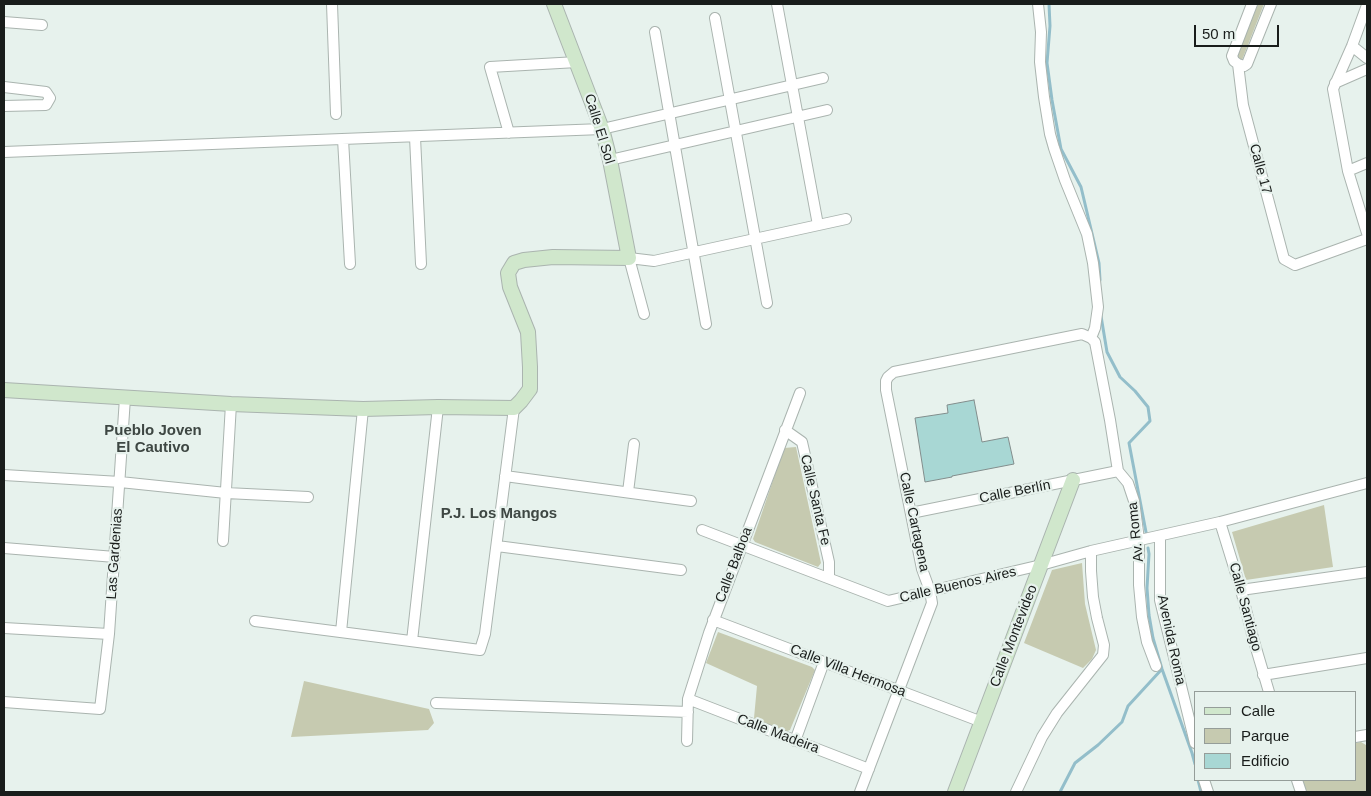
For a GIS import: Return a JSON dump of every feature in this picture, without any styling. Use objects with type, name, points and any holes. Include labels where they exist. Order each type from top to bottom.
[{"type":"street","points":[[332,4],[336,114]]},
{"type":"street","name":"Calle El Sol","points":[[554,4],[602,129],[610,160],[628,258]]},
{"type":"street","points":[[778,4],[818,225]]},
{"type":"street","points":[[1038,4],[1041,32],[1040,62],[1050,134],[1065,180],[1087,234],[1093,263],[1098,307],[1093,340]]},
{"type":"street","points":[[1252,4],[1232,56],[1234,61],[1244,66],[1247,64],[1272,4]]},
{"type":"street","points":[[1367,5],[1333,89],[1348,171],[1367,233]]},
{"type":"street","points":[[715,18],[767,303]]},
{"type":"street","points":[[4,22],[42,26]]},
{"type":"street","points":[[655,32],[706,324]]},
{"type":"street","points":[[1352,46],[1367,58]]},
{"type":"street","points":[[509,133],[490,67],[577,62]]},
{"type":"street","name":"Calle 17","points":[[1238,64],[1243,105],[1284,260],[1295,265],[1367,239]]},
{"type":"street","points":[[1335,83],[1367,69]]},
{"type":"street","points":[[4,152],[602,129],[823,78]]},
{"type":"street","points":[[4,87],[46,92],[50,98],[46,105],[4,106]]},
{"type":"street","points":[[610,160],[827,110]]},
{"type":"street","points":[[414,137],[421,264]]},
{"type":"street","points":[[343,140],[350,264]]},
{"type":"street","points":[[1348,171],[1367,163]]},
{"type":"street","points":[[255,621],[480,650],[485,634],[514,408],[530,389],[528,332],[510,287],[508,273],[514,263],[553,256],[654,260],[846,219]]},
{"type":"street","points":[[628,258],[644,314]]},
{"type":"street","name":"Calle Cartagena","points":[[860,792],[932,603],[922,569],[886,390],[888,377],[897,371],[1077,334],[1082,334],[1093,340]]},
{"type":"street","name":"Av. Roma","points":[[1093,340],[1110,420],[1118,471],[1128,483],[1134,501],[1139,540],[1139,585],[1142,617],[1147,642],[1156,666]]},
{"type":"street","points":[[4,390],[230,404],[363,409],[438,407],[514,408]]},
{"type":"street","name":"Calle Balboa","points":[[688,741],[688,699],[713,620],[800,393]]},
{"type":"street","name":"Las Gardenias","points":[[4,702],[100,709],[116,557],[125,398]]},
{"type":"street","points":[[223,541],[230,404]]},
{"type":"street","points":[[412,641],[438,407]]},
{"type":"street","points":[[341,632],[363,409]]},
{"type":"street","name":"Calle Santa Fe","points":[[785,430],[802,442],[830,562],[829,578]]},
{"type":"street","points":[[628,492],[634,444]]},
{"type":"street","name":"Calle Berlín","points":[[911,513],[1118,471]]},
{"type":"street","points":[[4,475],[120,482],[226,493],[308,497]]},
{"type":"street","points":[[505,476],[691,501]]},
{"type":"street","name":"Calle Montevideo","points":[[955,792],[1073,480]]},
{"type":"street","name":"Calle Buenos Aires","points":[[702,530],[888,601],[1091,551],[1220,522],[1367,483]]},
{"type":"street","name":"Calle Santiago","points":[[1220,522],[1269,691]]},
{"type":"street","name":"Avenida Roma","points":[[1160,536],[1160,600],[1194,739]]},
{"type":"street","points":[[497,546],[681,570]]},
{"type":"street","points":[[4,548],[116,557]]},
{"type":"street","points":[[1016,792],[1042,737],[1057,713],[1103,655],[1104,645],[1093,597],[1091,551]]},
{"type":"street","points":[[1241,590],[1367,572]]},
{"type":"street","name":"Calle Villa Hermosa","points":[[713,620],[982,722]]},
{"type":"street","points":[[4,628],[109,634]]},
{"type":"street","points":[[1263,675],[1367,658]]},
{"type":"street","points":[[795,741],[824,662]]},
{"type":"street","name":"Calle Madeira","points":[[688,699],[869,769]]},
{"type":"street","points":[[436,703],[688,712]]},
{"type":"green space","points":[[1258,4],[1264,4],[1242,60],[1237,57]]},
{"type":"green space","points":[[796,447],[821,563],[818,567],[755,542],[753,539],[784,448]]},
{"type":"green space","points":[[1324,505],[1333,567],[1246,580],[1232,532]]},
{"type":"green space","points":[[1082,563],[1085,604],[1096,650],[1092,659],[1083,668],[1024,643],[1052,570]]},
{"type":"green space","points":[[718,632],[812,667],[815,670],[790,730],[785,732],[754,718],[757,686],[706,663]]},
{"type":"green space","points":[[304,681],[429,709],[434,723],[428,730],[291,737]]},
{"type":"green space","points":[[1361,742],[1366,745],[1367,792],[1304,792],[1300,781],[1356,781],[1356,743]]},
{"type":"building","points":[[974,400],[982,442],[1008,437],[1014,464],[925,482],[915,418],[948,413],[947,405]]},
{"type":"waterway","points":[[1049,4],[1050,26],[1047,63],[1061,149],[1081,187],[1099,263],[1100,280]]},
{"type":"waterway","points":[[1101,316],[1107,352],[1120,377],[1148,407],[1150,421],[1129,443],[1146,532]]},
{"type":"waterway","points":[[1148,548],[1147,588],[1153,638],[1194,760]]},
{"type":"waterway","points":[[1060,792],[1075,763],[1098,745],[1122,722],[1128,706],[1162,669]]},
{"type":"waterway","points":[[1198,781],[1201,792]]},
{"type":"district","name":"Pueblo Joven El Cautivo","points":[[153,440]]},
{"type":"district","name":"P.J. Los Mangos","points":[[499,514]]}]
